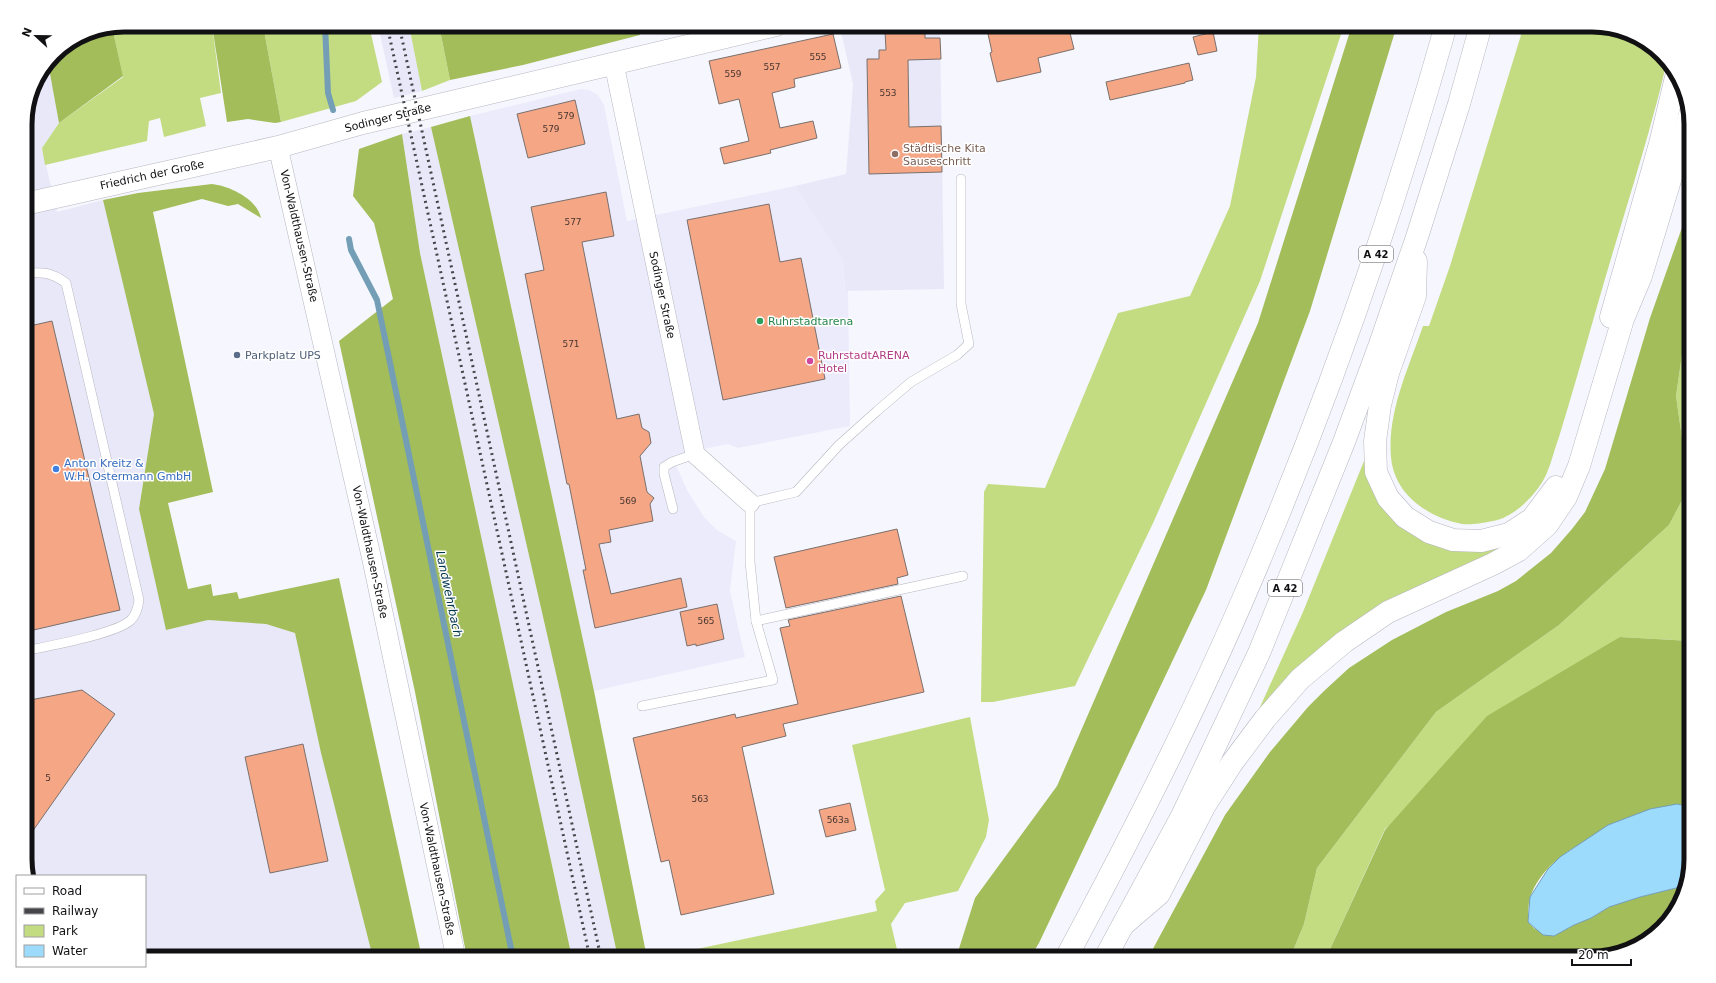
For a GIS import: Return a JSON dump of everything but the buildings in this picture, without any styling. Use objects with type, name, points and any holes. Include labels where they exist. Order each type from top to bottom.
[{"type":"main road","name":"Sodinger Straße","points":[[278,147],[363,124],[747,32]]},
{"type":"main road","name":"A 42","points":[[1070,951],[1120,858],[1183,729],[1265,548],[1342,351],[1385,227],[1426,96],[1444,32]]},
{"type":"main road","name":"A 42","points":[[1109,951],[1182,816],[1259,653],[1344,442],[1380,347],[1459,104],[1479,32]]},
{"type":"main road","points":[[1417,237],[1415,296],[1388,373],[1380,405],[1375,441],[1376,472],[1388,498],[1405,517],[1428,532],[1453,540],[1481,541],[1509,534],[1532,519],[1555,489],[1575,445],[1660,144],[1675,83]]},
{"type":"main road","points":[[1123,925],[1159,894],[1205,805],[1232,763],[1265,719],[1300,679],[1344,642],[1388,612],[1493,564],[1519,550],[1547,525],[1566,497],[1579,466],[1624,319],[1641,276],[1684,134]]},
{"type":"main road","name":"Friedrich der Große","points":[[32,202],[278,147]]},
{"type":"street","name":"Sodinger Straße","points":[[614,64],[695,454]]},
{"type":"street","name":"Von-Waldthausen-Straße","points":[[278,147],[372,560],[455,951]]},
{"type":"street","points":[[695,454],[750,503]]},
{"type":"lane","points":[[642,706],[773,680],[756,621],[750,562],[750,503],[796,492],[839,445],[877,411],[912,382],[957,355],[969,344],[961,304],[961,180]]},
{"type":"lane","points":[[32,273],[46,272],[66,282],[139,600],[137,609],[132,619],[122,626],[78,640],[32,650]]},
{"type":"lane","points":[[673,509],[664,474],[664,467],[672,462],[695,454]]},
{"type":"lane","points":[[756,621],[963,576]]},
{"type":"shaded area","points":[[380,32],[410,32],[422,91],[394,98]]},
{"type":"shaded area","name":"Städtische Kita Sauseschritt","points":[[841,32],[940,32],[944,289],[845,291],[843,260],[795,186],[846,174],[853,84]]},
{"type":"shaded area","points":[[49,70],[59,123],[42,148],[57,212],[103,200],[154,414],[139,509],[166,629],[208,620],[266,624],[295,633],[321,753],[371,951],[146,951],[146,875],[34,875],[32,865],[32,118],[35,100],[44,78]]},
{"type":"shaded area","points":[[581,89],[589,90],[598,95],[604,105],[627,221],[795,186],[843,260],[845,291],[848,291],[850,426],[738,448],[728,444],[674,455],[676,465],[687,490],[704,517],[717,530],[736,541],[730,591],[745,657],[594,691],[470,116]]},
{"type":"shaded area","points":[[431,127],[560,691],[616,951],[570,951],[420,253],[402,134]]},
{"type":"green space","points":[[213,32],[221,93],[200,98],[206,126],[164,137],[160,118],[149,121],[147,141],[45,165],[42,148],[59,123],[123,77],[113,33]]},
{"type":"green space","points":[[213,32],[264,32],[281,122],[275,123],[248,119],[227,122]]},
{"type":"green space","points":[[264,32],[371,32],[382,82],[356,101],[281,122]]},
{"type":"green space","points":[[410,32],[440,32],[450,80],[422,91]]},
{"type":"green space","points":[[440,32],[639,32],[640,35],[523,65],[450,80]]},
{"type":"green space","points":[[1259,32],[1342,32],[1260,281],[1154,521],[1075,686],[993,702],[981,702],[984,492],[988,484],[1045,488],[1118,313],[1190,296],[1230,206],[1256,77]]},
{"type":"green space","points":[[1350,32],[1395,32],[1310,311],[1206,590],[1039,943],[1034,951],[958,951],[975,898],[1057,786],[1258,323]]},
{"type":"green space","points":[[1520,32],[1592,32],[1616,35],[1638,44],[1648,51],[1665,68],[1643,153],[1564,421],[1546,476],[1530,498],[1513,513],[1506,517],[1473,524],[1462,524],[1437,516],[1414,502],[1398,482],[1393,470],[1391,457],[1392,423],[1400,390],[1423,326],[1429,326],[1450,266],[1521,35]]},
{"type":"green space","points":[[113,33],[123,76],[59,123],[49,70],[73,47],[94,37]]},
{"type":"green space","points":[[470,116],[594,691],[646,951],[616,951],[560,691],[431,127]]},
{"type":"green space","points":[[402,134],[420,253],[570,951],[466,951],[415,692],[339,341],[393,299],[374,223],[353,196],[359,149]]},
{"type":"green space","points":[[212,184],[219,185],[227,187],[248,199],[254,205],[261,218],[238,204],[228,206],[202,199],[153,212],[213,492],[168,503],[188,589],[211,584],[213,596],[237,592],[239,599],[339,578],[420,951],[371,951],[321,753],[295,633],[266,624],[208,620],[166,630],[139,509],[154,414],[103,200],[138,193]]},
{"type":"green space","points":[[1684,222],[1684,341],[1676,396],[1684,452],[1684,496],[1669,525],[1559,625],[1436,712],[1317,868],[1304,924],[1293,951],[1152,951],[1225,815],[1270,752],[1308,707],[1349,668],[1392,640],[1446,612],[1498,591],[1516,581],[1551,553],[1572,529],[1585,512],[1605,469],[1650,318]]},
{"type":"green space","points":[[1684,341],[1684,452],[1676,396]]},
{"type":"green space","points":[[1366,456],[1397,518],[1505,543],[1506,548],[1414,592],[1256,716],[1303,612]]},
{"type":"green space","points":[[1684,496],[1684,641],[1620,637],[1385,829],[1329,951],[1293,951],[1304,924],[1317,868],[1436,712],[1559,625],[1669,525]]},
{"type":"green space","points":[[1620,637],[1684,641],[1684,806],[1677,804],[1614,828],[1572,849],[1554,863],[1540,879],[1530,898],[1528,907],[1528,922],[1535,929],[1554,936],[1591,918],[1609,907],[1640,897],[1680,887],[1672,905],[1657,924],[1638,939],[1616,948],[1604,950],[1329,951],[1385,830],[1487,716]]},
{"type":"green space","points":[[970,717],[989,820],[986,837],[958,891],[905,903],[891,924],[897,951],[687,951],[877,911],[875,901],[885,890],[852,745]]},
{"type":"water","points":[[1677,804],[1684,806],[1684,859],[1680,887],[1640,897],[1609,907],[1591,918],[1554,936],[1543,935],[1528,922],[1530,897],[1548,869],[1560,857],[1608,825],[1650,809]]},
{"type":"waterway","name":"Landwehrbach","points":[[325,32],[328,93],[333,110]]},
{"type":"waterway","name":"Landwehrbach","points":[[349,239],[351,250],[377,300],[512,951]]},
{"type":"railway","points":[[389,32],[588,951]]},
{"type":"railway","points":[[401,32],[599,951]]},
{"type":"place","name":"Städtische Kita Sauseschritt","points":[[895,154]]},
{"type":"place","name":"Ruhrstadtarena","points":[[760,321]]},
{"type":"place","name":"Parkplatz UPS","points":[[237,355]]},
{"type":"place","name":"RuhrstadtARENA Hotel","points":[[810,361]]},
{"type":"place","name":"Anton Kreitz & W.H. Ostermann GmbH","points":[[56,469]]}]
